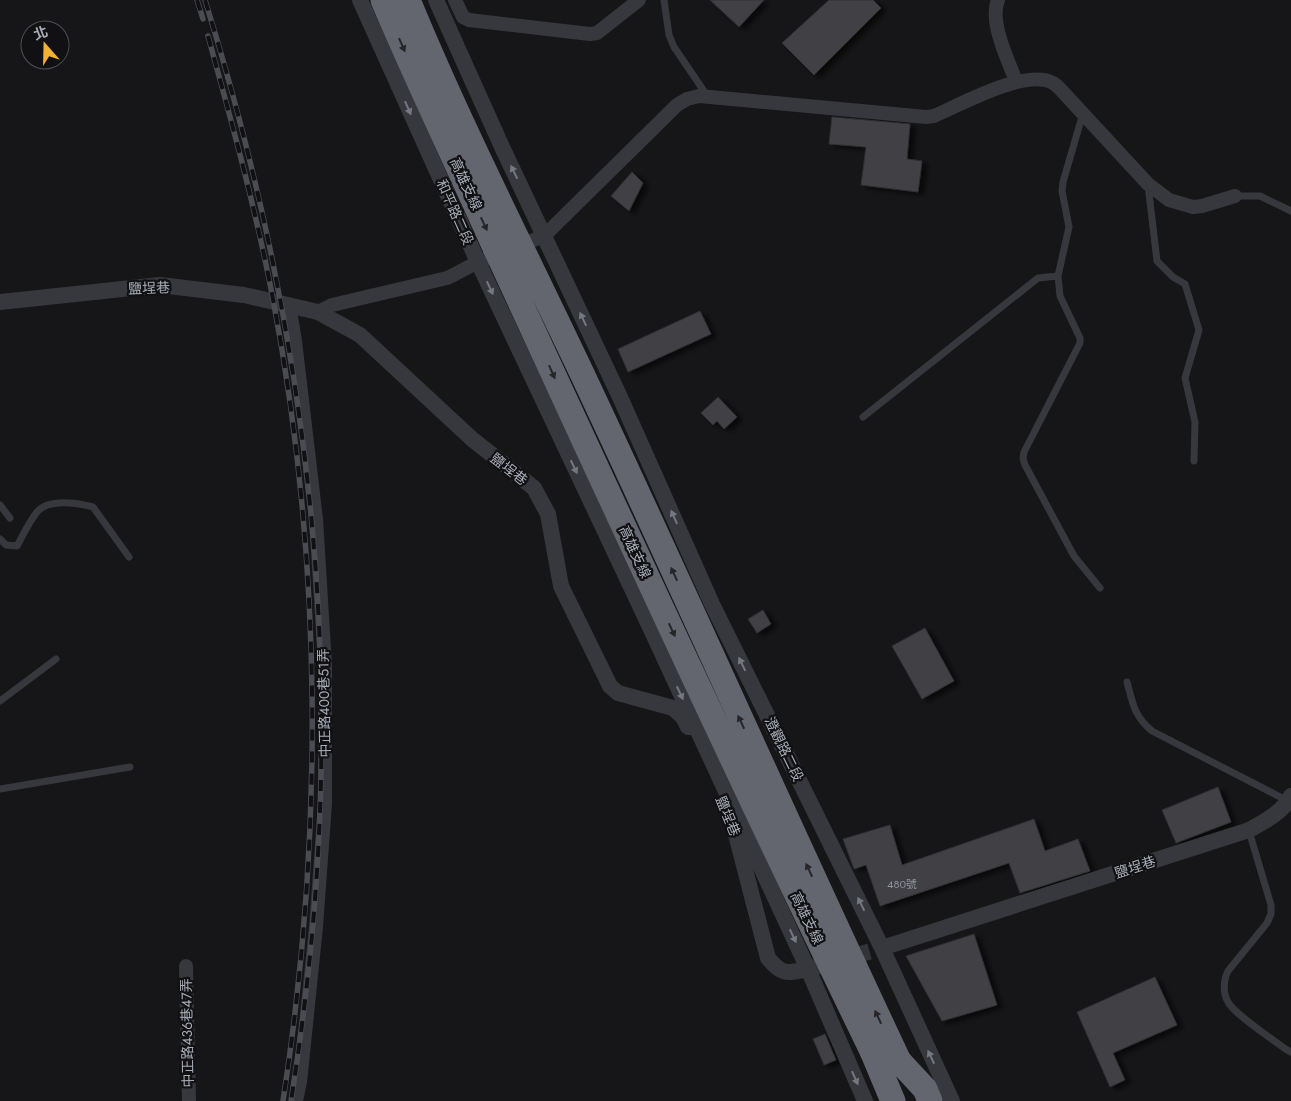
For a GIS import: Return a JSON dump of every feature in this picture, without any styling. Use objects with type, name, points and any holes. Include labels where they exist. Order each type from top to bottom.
[{"type":"highway","name":"高雄支線","points":[[382,0],[569,411],[894,1101]]},
{"type":"highway","name":"高雄支線","points":[[408,0],[434,62],[593,398],[916,1101]]},
{"type":"highway","points":[[872,1051],[889,1101]]},
{"type":"highway","points":[[899,1061],[925,1089],[930,1101]]},
{"type":"street","name":"和平路二段","points":[[360,0],[478,262],[808,969]]},
{"type":"street","points":[[436,0],[544,236]]},
{"type":"street","points":[[455,0],[463,17],[469,20],[590,34],[597,33],[639,0]]},
{"type":"street","points":[[998,0],[996,6],[998,30],[1016,81]]},
{"type":"street","points":[[318,312],[332,305],[447,278],[461,273],[478,262],[544,236],[677,105],[687,99],[699,96],[926,117],[934,116],[1016,81],[1039,80],[1053,83],[1148,184],[1169,200],[1193,206],[1202,206],[1235,196]]},
{"type":"street","name":"澄觀路二段","points":[[544,236],[619,395],[712,604],[882,948],[952,1101]]},
{"type":"street","name":"鹽埕巷","points":[[0,302],[160,285],[244,295],[318,312],[366,340],[472,439],[534,488],[548,514],[561,586],[610,686],[618,692],[647,702],[673,708],[683,717],[731,818],[768,958],[776,968],[787,973],[808,969]]},
{"type":"street","name":"中正路400巷51弄","points":[[289,305],[316,519],[325,666],[324,814],[316,927],[300,1082],[296,1101]]},
{"type":"street","name":"鹽埕巷","points":[[882,948],[1249,830],[1273,817],[1290,800]]},
{"type":"street","name":"中正路436巷47弄","points":[[186,966],[189,1101]]},
{"type":"street","points":[[808,969],[865,1101]]},
{"type":"lane","points":[[664,0],[669,34],[674,47],[708,97]]},
{"type":"lane","points":[[1083,113],[1063,182],[1062,191],[1069,227],[1058,276],[1060,296],[1080,338],[1080,343],[1024,452],[1023,458],[1074,556],[1100,588]]},
{"type":"lane","points":[[1148,184],[1157,261],[1173,277],[1185,284],[1199,330],[1185,378],[1195,422],[1194,461]]},
{"type":"lane","points":[[1235,196],[1260,196],[1291,211]]},
{"type":"lane","points":[[863,417],[1038,278],[1058,276]]},
{"type":"lane","points":[[0,539],[6,545],[16,546],[38,510],[60,502],[77,503],[93,507],[129,557]]},
{"type":"lane","points":[[0,506],[10,518]]},
{"type":"lane","points":[[0,701],[56,659]]},
{"type":"lane","points":[[1127,682],[1134,710],[1141,722],[1152,731],[1290,800]]},
{"type":"lane","points":[[0,789],[130,766]]},
{"type":"lane","points":[[1249,830],[1271,905],[1271,914],[1267,922],[1224,978],[1226,996],[1234,1010],[1291,1052]]},
{"type":"building","points":[[710,0],[764,0],[739,27]]},
{"type":"building","points":[[829,0],[873,0],[881,8],[814,75],[782,43]]},
{"type":"building","points":[[832,117],[910,124],[907,159],[922,161],[918,192],[861,185],[866,147],[829,144]]},
{"type":"building","points":[[632,172],[643,183],[629,211],[611,196]]},
{"type":"building","points":[[700,311],[711,334],[628,372],[618,349]]},
{"type":"building","points":[[718,397],[737,417],[724,429],[717,421],[713,425],[701,413]]},
{"type":"building","points":[[763,610],[771,624],[757,633],[748,619]]},
{"type":"building","points":[[925,628],[954,681],[922,699],[892,646]]},
{"type":"building","points":[[1218,787],[1231,822],[1176,843],[1162,810]]},
{"type":"building","points":[[1034,819],[1045,851],[1078,839],[1090,871],[1020,893],[1009,863],[880,906],[866,865],[854,869],[843,839],[890,825],[902,865]]},
{"type":"building","points":[[974,934],[997,1005],[942,1021],[906,956]]},
{"type":"building","points":[[1155,977],[1177,1025],[1113,1053],[1125,1080],[1110,1087],[1077,1012]]},
{"type":"building","points":[[825,1034],[836,1060],[824,1065],[813,1039]]},
{"type":"tunnel","points":[[808,969],[882,948]]},
{"type":"railway","points":[[197,0],[203,19]]},
{"type":"railway","points":[[205,0],[235,102],[260,204],[282,308],[299,412],[311,517],[319,622],[322,728],[319,834],[309,968],[291,1101]]},
{"type":"railway","points":[[208,36],[235,134],[273,299],[289,398],[301,498],[309,599],[312,699],[311,800],[306,901],[283,1101]]}]
